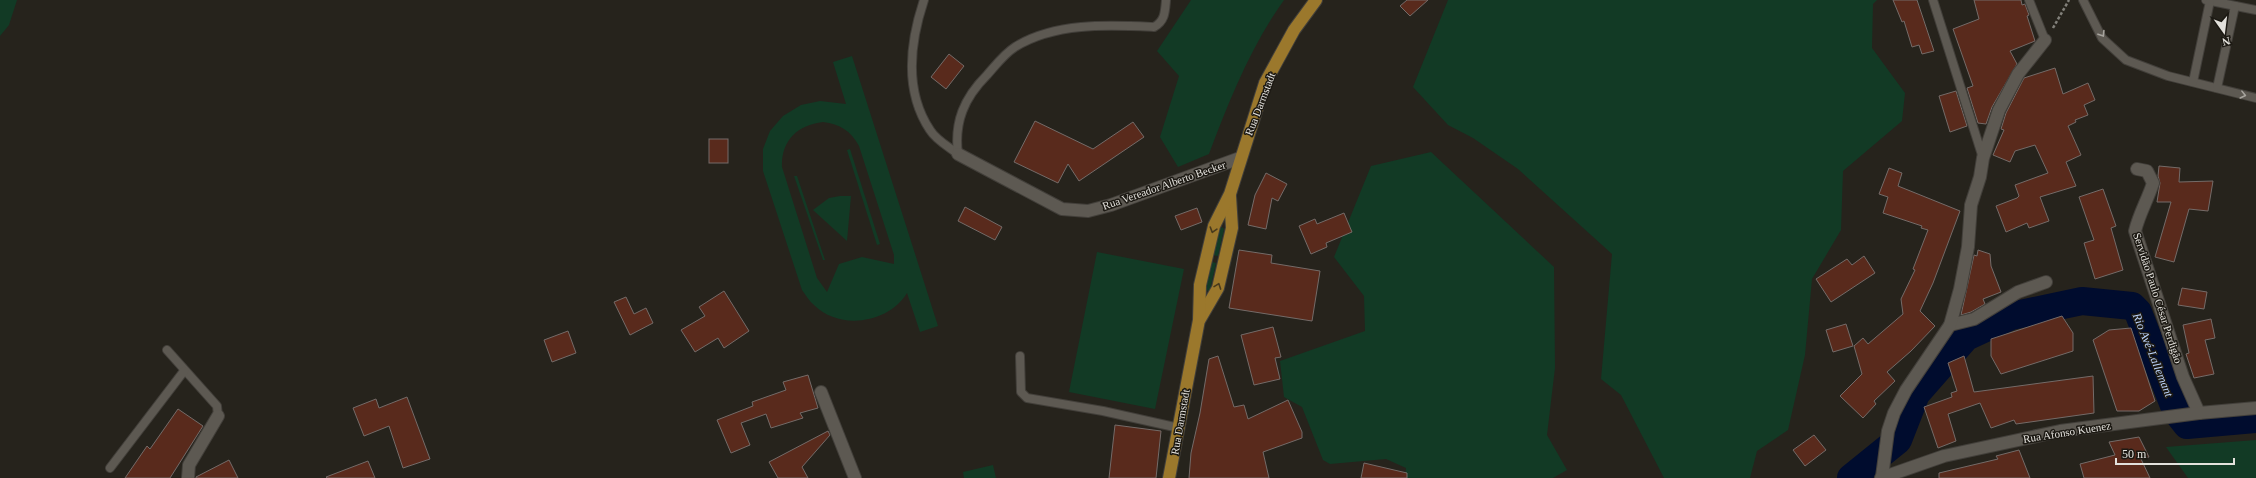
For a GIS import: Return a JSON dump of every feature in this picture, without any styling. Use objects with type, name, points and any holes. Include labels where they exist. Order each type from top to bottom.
[{"type":"main road","name":"Rua Darmstadt","points":[[1170,478],[1199,320],[1200,285],[1214,226],[1230,194],[1240,158],[1265,83],[1294,30],[1316,0]]},
{"type":"main road","name":"Rua Darmstadt","points":[[1199,320],[1218,288],[1232,228],[1230,194]]},
{"type":"street","points":[[1882,477],[1888,431],[1894,413],[1906,390],[1950,325],[1960,289],[1968,248],[1971,205],[1980,177],[1983,158],[1999,110],[2018,74],[2045,40]]},
{"type":"street","name":"Rua Vereador Alberto Becker","points":[[958,154],[1062,209],[1088,211],[1111,205],[1240,158]]},
{"type":"street","name":"Servidão Paulo César Perdigão","points":[[2137,169],[2147,171],[2153,183],[2147,202],[2138,218],[2135,230],[2184,378],[2199,413]]},
{"type":"street","points":[[1950,325],[1974,319],[2018,292],[2046,282]]},
{"type":"street","points":[[821,392],[855,478]]},
{"type":"street","name":"Rua Afonso Kuenez","points":[[1882,477],[1944,456],[2060,430],[2199,413],[2256,408]]},
{"type":"street","points":[[188,478],[189,465],[218,416]]},
{"type":"lane","points":[[924,0],[912,45],[911,76],[920,108],[930,131],[958,154]]},
{"type":"lane","points":[[958,154],[956,136],[962,110],[976,86],[1014,48],[1045,34],[1090,26],[1154,28],[1161,24],[1164,17],[1166,0]]},
{"type":"lane","points":[[1933,0],[1983,158]]},
{"type":"lane","points":[[2030,0],[2045,40]]},
{"type":"lane","points":[[2083,0],[2102,38],[2126,60],[2168,76],[2256,98]]},
{"type":"lane","points":[[2193,82],[2208,0],[2256,10]]},
{"type":"lane","points":[[2217,88],[2235,6]]},
{"type":"lane","points":[[168,350],[184,371],[217,406],[218,416]]},
{"type":"lane","points":[[1020,356],[1020,392],[1027,398],[1103,411],[1179,428]]},
{"type":"lane","points":[[110,468],[184,371]]},
{"type":"path","points":[[2045,40],[2069,0]]},
{"type":"green space","points":[[0,0],[17,0],[9,25],[0,36]]},
{"type":"green space","points":[[1191,0],[1284,0],[1261,36],[1251,55],[1233,94],[1209,154],[1178,167],[1160,137],[1179,76],[1157,51]]},
{"type":"green space","points":[[1448,0],[1877,0],[1873,4],[1872,48],[1905,93],[1902,121],[1843,171],[1841,230],[1812,279],[1805,355],[1788,430],[1757,451],[1750,478],[1664,478],[1621,395],[1601,379],[1612,254],[1518,169],[1473,138],[1448,125],[1413,87]]},
{"type":"green space","points":[[852,56],[938,326],[920,332],[907,293],[899,303],[889,311],[877,317],[850,321],[825,313],[809,300],[802,290],[763,171],[763,149],[770,131],[783,116],[801,105],[820,101],[846,104],[833,62]],"holes":[[[823,122],[835,124],[849,132],[859,146],[894,255],[894,264],[862,257],[839,264],[827,292],[817,278],[782,167],[782,158],[784,149],[788,142],[798,131],[814,124]]]},
{"type":"green space","points":[[850,149],[880,244],[877,245],[847,150]]},
{"type":"green space","points":[[1431,152],[1554,267],[1555,368],[1547,435],[1567,470],[1553,478],[1405,478],[1406,468],[1386,459],[1330,464],[1323,460],[1302,407],[1284,397],[1280,361],[1365,331],[1364,296],[1334,257],[1371,166]]},
{"type":"green space","points":[[794,176],[797,176],[825,260],[823,260]]},
{"type":"green space","points":[[851,196],[847,241],[813,210],[829,198]]},
{"type":"green space","points":[[1222,227],[1224,229],[1218,256],[1213,255],[1220,228]]},
{"type":"green space","points":[[1097,252],[1184,269],[1155,409],[1069,392]]},
{"type":"green space","points":[[1212,262],[1216,263],[1210,290],[1207,291],[1205,289]]},
{"type":"green space","points":[[2256,440],[2256,478],[2188,478],[2166,447]]},
{"type":"green space","points":[[993,465],[996,478],[964,478],[963,472]]},
{"type":"building","points":[[1407,0],[1428,0],[1410,16],[1400,6]]},
{"type":"building","points":[[1893,0],[1917,0],[1934,51],[1922,54],[1919,45],[1912,47],[1904,21],[1902,22]]},
{"type":"building","points":[[1974,0],[2021,0],[2022,5],[2025,4],[2029,15],[2027,16],[2035,41],[2010,51],[2017,64],[1992,107],[1986,124],[1978,123],[1967,88],[1973,86],[1953,29],[1979,19]]},
{"type":"building","points":[[949,54],[964,66],[946,89],[931,77]]},
{"type":"building","points":[[2055,68],[2063,94],[2088,83],[2095,100],[2084,105],[2088,115],[2075,120],[2076,122],[2068,126],[2081,155],[2066,162],[2076,186],[2040,197],[2049,221],[2029,228],[2027,223],[2006,232],[1996,206],[2019,196],[2015,185],[2048,173],[2035,145],[2015,151],[2010,162],[1993,155],[2004,130],[2001,129],[2006,113],[2024,78]]},
{"type":"building","points":[[1956,91],[1967,126],[1950,132],[1939,96]]},
{"type":"building","points":[[1035,121],[1093,149],[1133,122],[1144,137],[1079,181],[1068,164],[1058,183],[1014,162]]},
{"type":"building","points":[[709,139],[728,139],[728,163],[709,163]]},
{"type":"building","points":[[2159,166],[2180,168],[2179,182],[2213,181],[2208,211],[2189,209],[2174,262],[2155,257],[2171,202],[2157,202],[2160,183],[2158,176]]},
{"type":"building","points":[[1889,168],[1902,173],[1898,186],[1960,211],[1933,283],[1920,311],[1935,326],[1911,351],[1887,372],[1895,381],[1874,401],[1876,404],[1863,418],[1840,396],[1862,374],[1854,346],[1863,338],[1868,344],[1903,314],[1901,299],[1915,270],[1913,269],[1928,230],[1921,228],[1922,226],[1883,213],[1888,197],[1879,194]]},
{"type":"building","points":[[1266,173],[1287,184],[1278,201],[1272,198],[1266,229],[1248,225],[1255,195]]},
{"type":"building","points":[[2103,189],[2116,226],[2111,228],[2123,270],[2095,279],[2084,243],[2094,240],[2079,197]]},
{"type":"building","points":[[965,207],[1002,227],[995,240],[958,221]]},
{"type":"building","points":[[1197,208],[1202,222],[1181,230],[1175,216]]},
{"type":"building","points":[[1344,213],[1352,232],[1326,243],[1327,247],[1311,254],[1299,226],[1315,219],[1317,224]]},
{"type":"building","points":[[1239,250],[1272,255],[1271,263],[1320,271],[1312,321],[1229,308]]},
{"type":"building","points":[[1978,250],[1990,254],[1991,266],[2001,292],[1983,299],[1985,304],[1971,312],[1961,315],[1974,255],[1977,256]]},
{"type":"building","points":[[1864,256],[1875,273],[1831,302],[1816,279],[1847,259],[1852,265]]},
{"type":"building","points":[[2182,288],[2207,292],[2204,309],[2178,305]]},
{"type":"building","points":[[724,291],[749,331],[724,348],[718,338],[695,352],[681,330],[705,316],[699,307]]},
{"type":"building","points":[[626,297],[634,314],[646,308],[653,323],[630,335],[614,302]]},
{"type":"building","points":[[2062,316],[2073,333],[2073,351],[2001,374],[1991,356],[1991,339]]},
{"type":"building","points":[[2211,319],[2215,338],[2205,340],[2214,374],[2194,378],[2186,354],[2189,353],[2183,325]]},
{"type":"building","points":[[1846,324],[1853,346],[1833,352],[1826,330]]},
{"type":"building","points":[[1273,327],[1281,357],[1275,358],[1280,379],[1254,385],[1241,335]]},
{"type":"building","points":[[2131,328],[2155,401],[2139,411],[2117,411],[2093,340],[2109,330]]},
{"type":"building","points":[[568,331],[576,353],[552,362],[544,340]]},
{"type":"building","points":[[1218,356],[1234,407],[1244,405],[1248,419],[1288,400],[1302,432],[1302,438],[1263,452],[1269,478],[1189,478],[1191,453],[1200,413],[1209,359]]},
{"type":"building","points":[[1964,356],[1974,392],[2093,376],[2094,413],[2016,424],[2014,420],[1991,428],[1980,403],[1948,414],[1956,441],[1938,448],[1924,407],[1952,397],[1951,393],[1957,391],[1948,363]]},
{"type":"building","points":[[808,375],[818,408],[800,413],[803,418],[771,428],[766,414],[741,423],[750,445],[731,453],[717,420],[753,406],[752,402],[786,390],[783,382]]},
{"type":"building","points":[[407,397],[430,459],[403,468],[389,426],[364,436],[353,408],[376,399],[379,408]]},
{"type":"building","points":[[178,409],[203,426],[170,478],[125,478],[147,446],[150,449]]},
{"type":"building","points":[[1115,425],[1161,431],[1156,478],[1109,478]]},
{"type":"building","points":[[828,431],[830,435],[802,467],[808,478],[778,478],[769,462]]},
{"type":"building","points":[[1814,435],[1826,450],[1805,466],[1793,450]]},
{"type":"building","points":[[2139,437],[2149,457],[2141,459],[2150,478],[2084,478],[2080,464],[2115,455],[2109,442]]},
{"type":"building","points":[[2019,450],[2030,478],[1939,478],[1939,473],[1998,459],[1996,456]]},
{"type":"building","points":[[229,460],[238,478],[196,478],[196,477]]},
{"type":"building","points":[[368,461],[375,478],[326,477]]},
{"type":"building","points":[[1364,463],[1407,473],[1407,478],[1361,478]]},
{"type":"waterway","name":"Rio Avé‐Lallemant","points":[[1851,478],[1898,440],[1916,394],[1966,337],[2011,316],[2082,301],[2132,306],[2138,312],[2176,411],[2187,425],[2256,419]]}]
